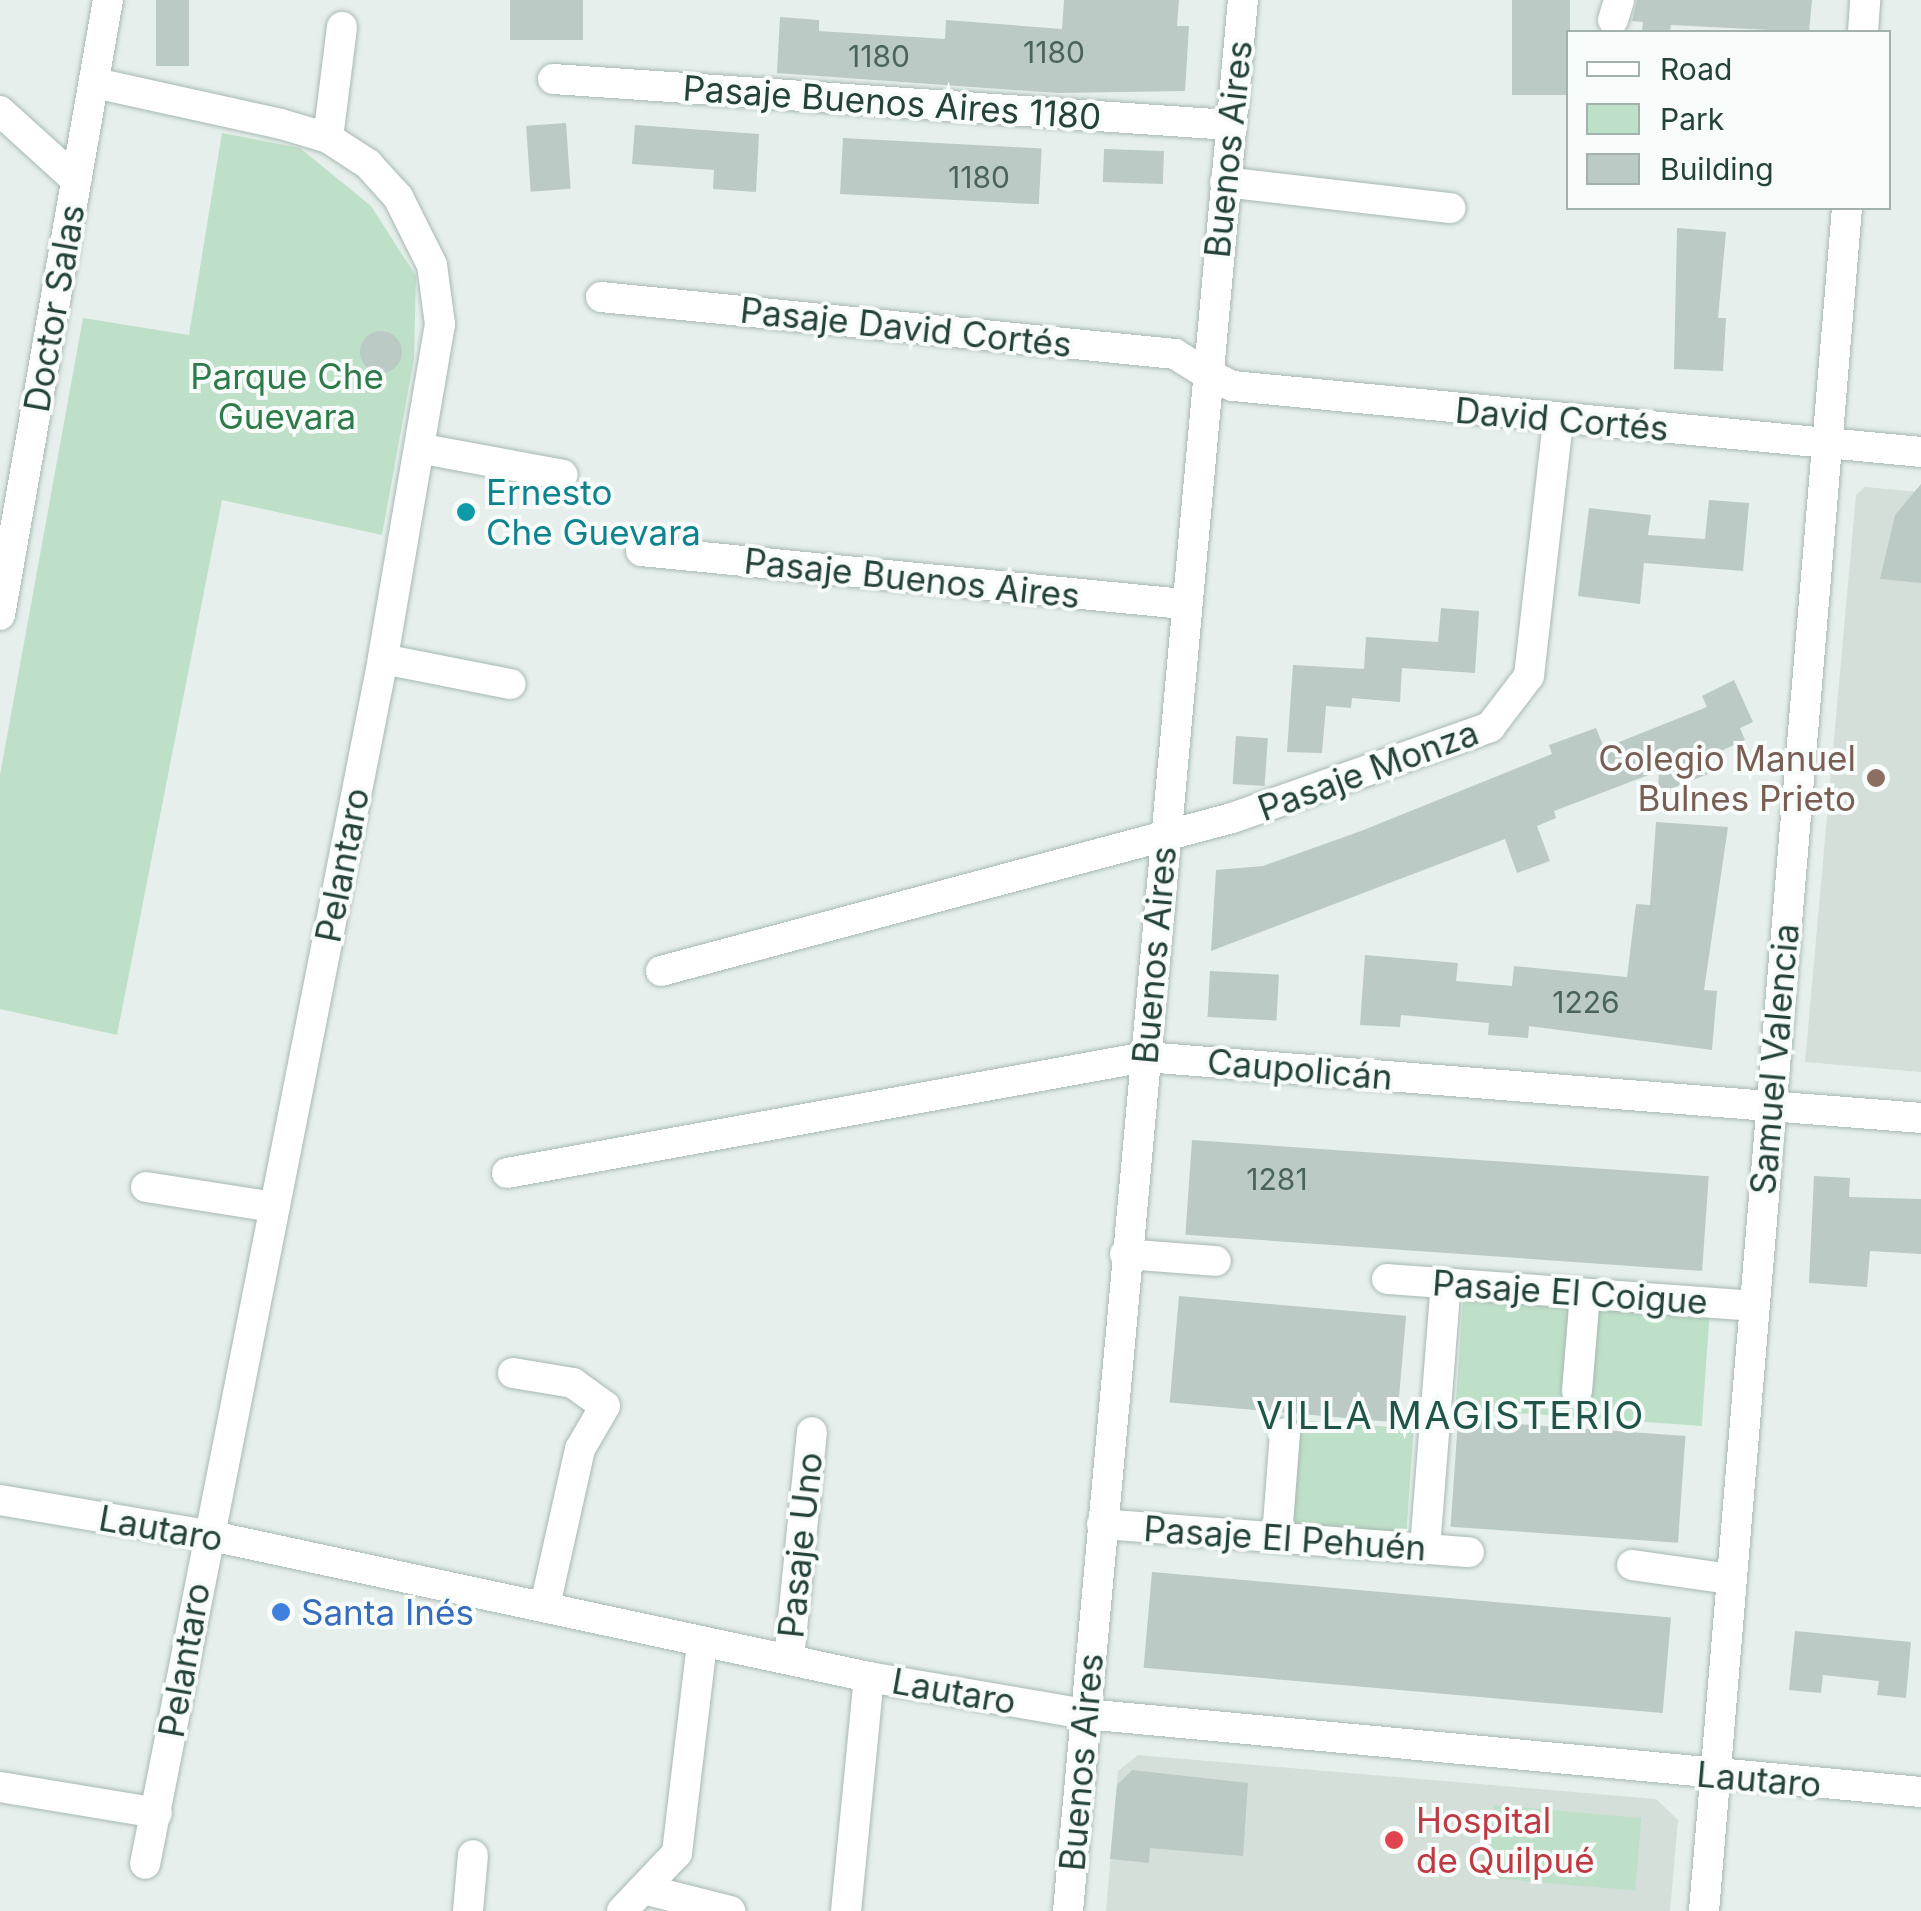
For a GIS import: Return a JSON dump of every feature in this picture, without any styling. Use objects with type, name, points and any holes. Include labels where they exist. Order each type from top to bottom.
[{"type":"street","name":"Doctor Salas","points":[[0,615],[108,0]]},
{"type":"street","name":"Buenos Aires","points":[[1068,1911],[1242,0]]},
{"type":"street","points":[[1862,30],[1866,0]]},
{"type":"street","points":[[328,138],[342,27]]},
{"type":"street","name":"Pasaje Buenos Aires 1180","points":[[553,80],[1230,125]]},
{"type":"street","name":"Pelantaro","points":[[96,83],[328,138],[368,164],[398,197],[432,265],[440,324],[422,449],[383,659],[144,1864]]},
{"type":"street","points":[[0,110],[76,180]]},
{"type":"street","points":[[1224,182],[1451,208]]},
{"type":"street","name":"Samuel Valencia","points":[[1704,1911],[1846,210]]},
{"type":"street","name":"Pasaje David Cortés","points":[[601,297],[1176,354],[1206,373]]},
{"type":"street","name":"David Cortés","points":[[1206,373],[1233,386],[1558,421],[1921,452]]},
{"type":"street","name":"Pasaje Monza","points":[[660,971],[1321,791],[1467,739],[1508,713],[1529,676],[1558,421]]},
{"type":"street","points":[[422,449],[564,476]]},
{"type":"street","name":"Pasaje Buenos Aires","points":[[641,552],[1184,604]]},
{"type":"street","points":[[383,659],[510,684]]},
{"type":"street","name":"Caupolicán","points":[[508,1172],[1144,1057],[1921,1118]]},
{"type":"street","points":[[146,1187],[274,1207]]},
{"type":"street","points":[[1125,1254],[1216,1261]]},
{"type":"street","name":"Pasaje El Coigue","points":[[1387,1278],[1754,1306]]},
{"type":"street","points":[[1425,1548],[1446,1284]]},
{"type":"street","points":[[1577,1391],[1585,1294]]},
{"type":"street","points":[[513,1373],[573,1383],[605,1406],[580,1449],[545,1606]]},
{"type":"street","name":"Pasaje Uno","points":[[788,1658],[812,1432]]},
{"type":"street","points":[[1277,1537],[1285,1433]]},
{"type":"street","name":"Lautaro","points":[[0,1500],[207,1534],[702,1643],[1085,1714],[1716,1776],[1921,1792]]},
{"type":"street","name":"Pasaje El Pehuén","points":[[1102,1524],[1469,1552]]},
{"type":"street","points":[[1632,1564],[1730,1579]]},
{"type":"street","points":[[622,1911],[647,1890],[676,1853],[683,1826],[702,1643]]},
{"type":"street","points":[[846,1911],[869,1677]]},
{"type":"street","points":[[0,1787],[156,1813]]},
{"type":"street","points":[[468,1911],[473,1855]]},
{"type":"street","points":[[647,1890],[730,1911]]},
{"type":"shaded area","name":"Colegio Manuel Bulnes Prieto","points":[[1865,487],[1921,492],[1921,1072],[1805,1062],[1856,495]]},
{"type":"shaded area","name":"Hospital de Quilpué","points":[[1138,1755],[1656,1799],[1678,1820],[1670,1911],[1106,1911],[1118,1771]]},
{"type":"green space","name":"Parque Che Guevara","points":[[222,133],[300,148],[371,206],[416,276],[414,359],[382,535],[222,500],[117,1035],[0,1009],[0,775],[83,318],[189,335]]},
{"type":"green space","points":[[1463,1300],[1709,1317],[1702,1426],[1455,1409]]},
{"type":"green space","points":[[1293,1420],[1414,1428],[1406,1534],[1286,1526]]},
{"type":"green space","points":[[1494,1805],[1641,1818],[1635,1891],[1488,1878]]},
{"type":"building","points":[[156,0],[189,0],[189,66],[156,66]]},
{"type":"building","points":[[510,0],[583,0],[583,40],[510,40]]},
{"type":"building","points":[[1064,0],[1179,0],[1177,26],[1189,26],[1185,91],[1058,93],[777,73],[780,17],[819,20],[819,31],[945,39],[946,20],[1062,29]]},
{"type":"building","points":[[1512,0],[1570,0],[1566,95],[1512,95]]},
{"type":"building","points":[[1637,0],[1812,0],[1809,30],[1671,25],[1670,30],[1642,30],[1643,22],[1632,21]]},
{"type":"building","points":[[566,123],[571,189],[531,192],[526,126]]},
{"type":"building","points":[[635,125],[759,134],[756,192],[713,189],[714,170],[632,164]]},
{"type":"building","points":[[843,138],[1042,148],[1039,204],[840,194]]},
{"type":"building","points":[[1104,149],[1164,151],[1163,184],[1103,182]]},
{"type":"building","points":[[1677,228],[1726,232],[1718,318],[1726,318],[1723,371],[1674,369]]},
{"type":"building","points":[[381,331],[396,337],[402,352],[396,367],[381,373],[366,367],[360,352],[366,337]]},
{"type":"building","points":[[1921,484],[1921,583],[1880,579],[1895,515]]},
{"type":"building","points":[[1709,500],[1749,503],[1743,571],[1644,563],[1640,604],[1578,596],[1589,508],[1651,515],[1648,535],[1705,539]]},
{"type":"building","points":[[1441,608],[1479,611],[1475,673],[1402,668],[1400,702],[1352,698],[1351,708],[1326,706],[1322,753],[1287,752],[1293,665],[1364,669],[1366,637],[1438,642]]},
{"type":"building","points":[[1734,680],[1753,722],[1740,728],[1745,740],[1703,759],[1708,774],[1658,794],[1659,771],[1554,811],[1556,818],[1537,826],[1550,861],[1517,873],[1505,839],[1211,951],[1216,870],[1263,866],[1361,831],[1552,754],[1549,745],[1596,728],[1604,748],[1707,707],[1702,696]]},
{"type":"building","points":[[1236,736],[1268,738],[1265,786],[1233,784]]},
{"type":"building","points":[[1656,822],[1728,827],[1704,990],[1717,991],[1712,1050],[1529,1026],[1528,1038],[1488,1035],[1489,1023],[1401,1015],[1400,1027],[1360,1025],[1365,955],[1458,963],[1456,981],[1512,986],[1514,966],[1627,977],[1636,904],[1650,905]]},
{"type":"building","points":[[1210,971],[1279,975],[1276,1021],[1208,1017]]},
{"type":"building","points":[[1192,1140],[1709,1176],[1702,1271],[1185,1235]]},
{"type":"building","points":[[1814,1176],[1850,1178],[1849,1197],[1921,1199],[1921,1254],[1870,1251],[1867,1287],[1809,1283]]},
{"type":"building","points":[[1179,1296],[1406,1316],[1397,1422],[1170,1403]]},
{"type":"building","points":[[1458,1420],[1685,1436],[1678,1543],[1451,1527]]},
{"type":"building","points":[[1152,1572],[1671,1617],[1663,1713],[1144,1668]]},
{"type":"building","points":[[1795,1631],[1911,1642],[1906,1698],[1877,1695],[1879,1681],[1823,1675],[1821,1693],[1789,1690]]},
{"type":"building","points":[[1132,1770],[1248,1783],[1243,1856],[1150,1848],[1149,1863],[1110,1859],[1117,1785]]},
{"type":"place","name":"Ernesto Che Guevara","points":[[466,512]]},
{"type":"place","name":"Colegio Manuel Bulnes Prieto","points":[[1876,778]]},
{"type":"place","name":"Santa Inés","points":[[281,1612]]},
{"type":"place","name":"Hospital de Quilpué","points":[[1394,1840]]},
{"type":"district","name":"VILLA MAGISTERIO","points":[[1451,1416]]}]
